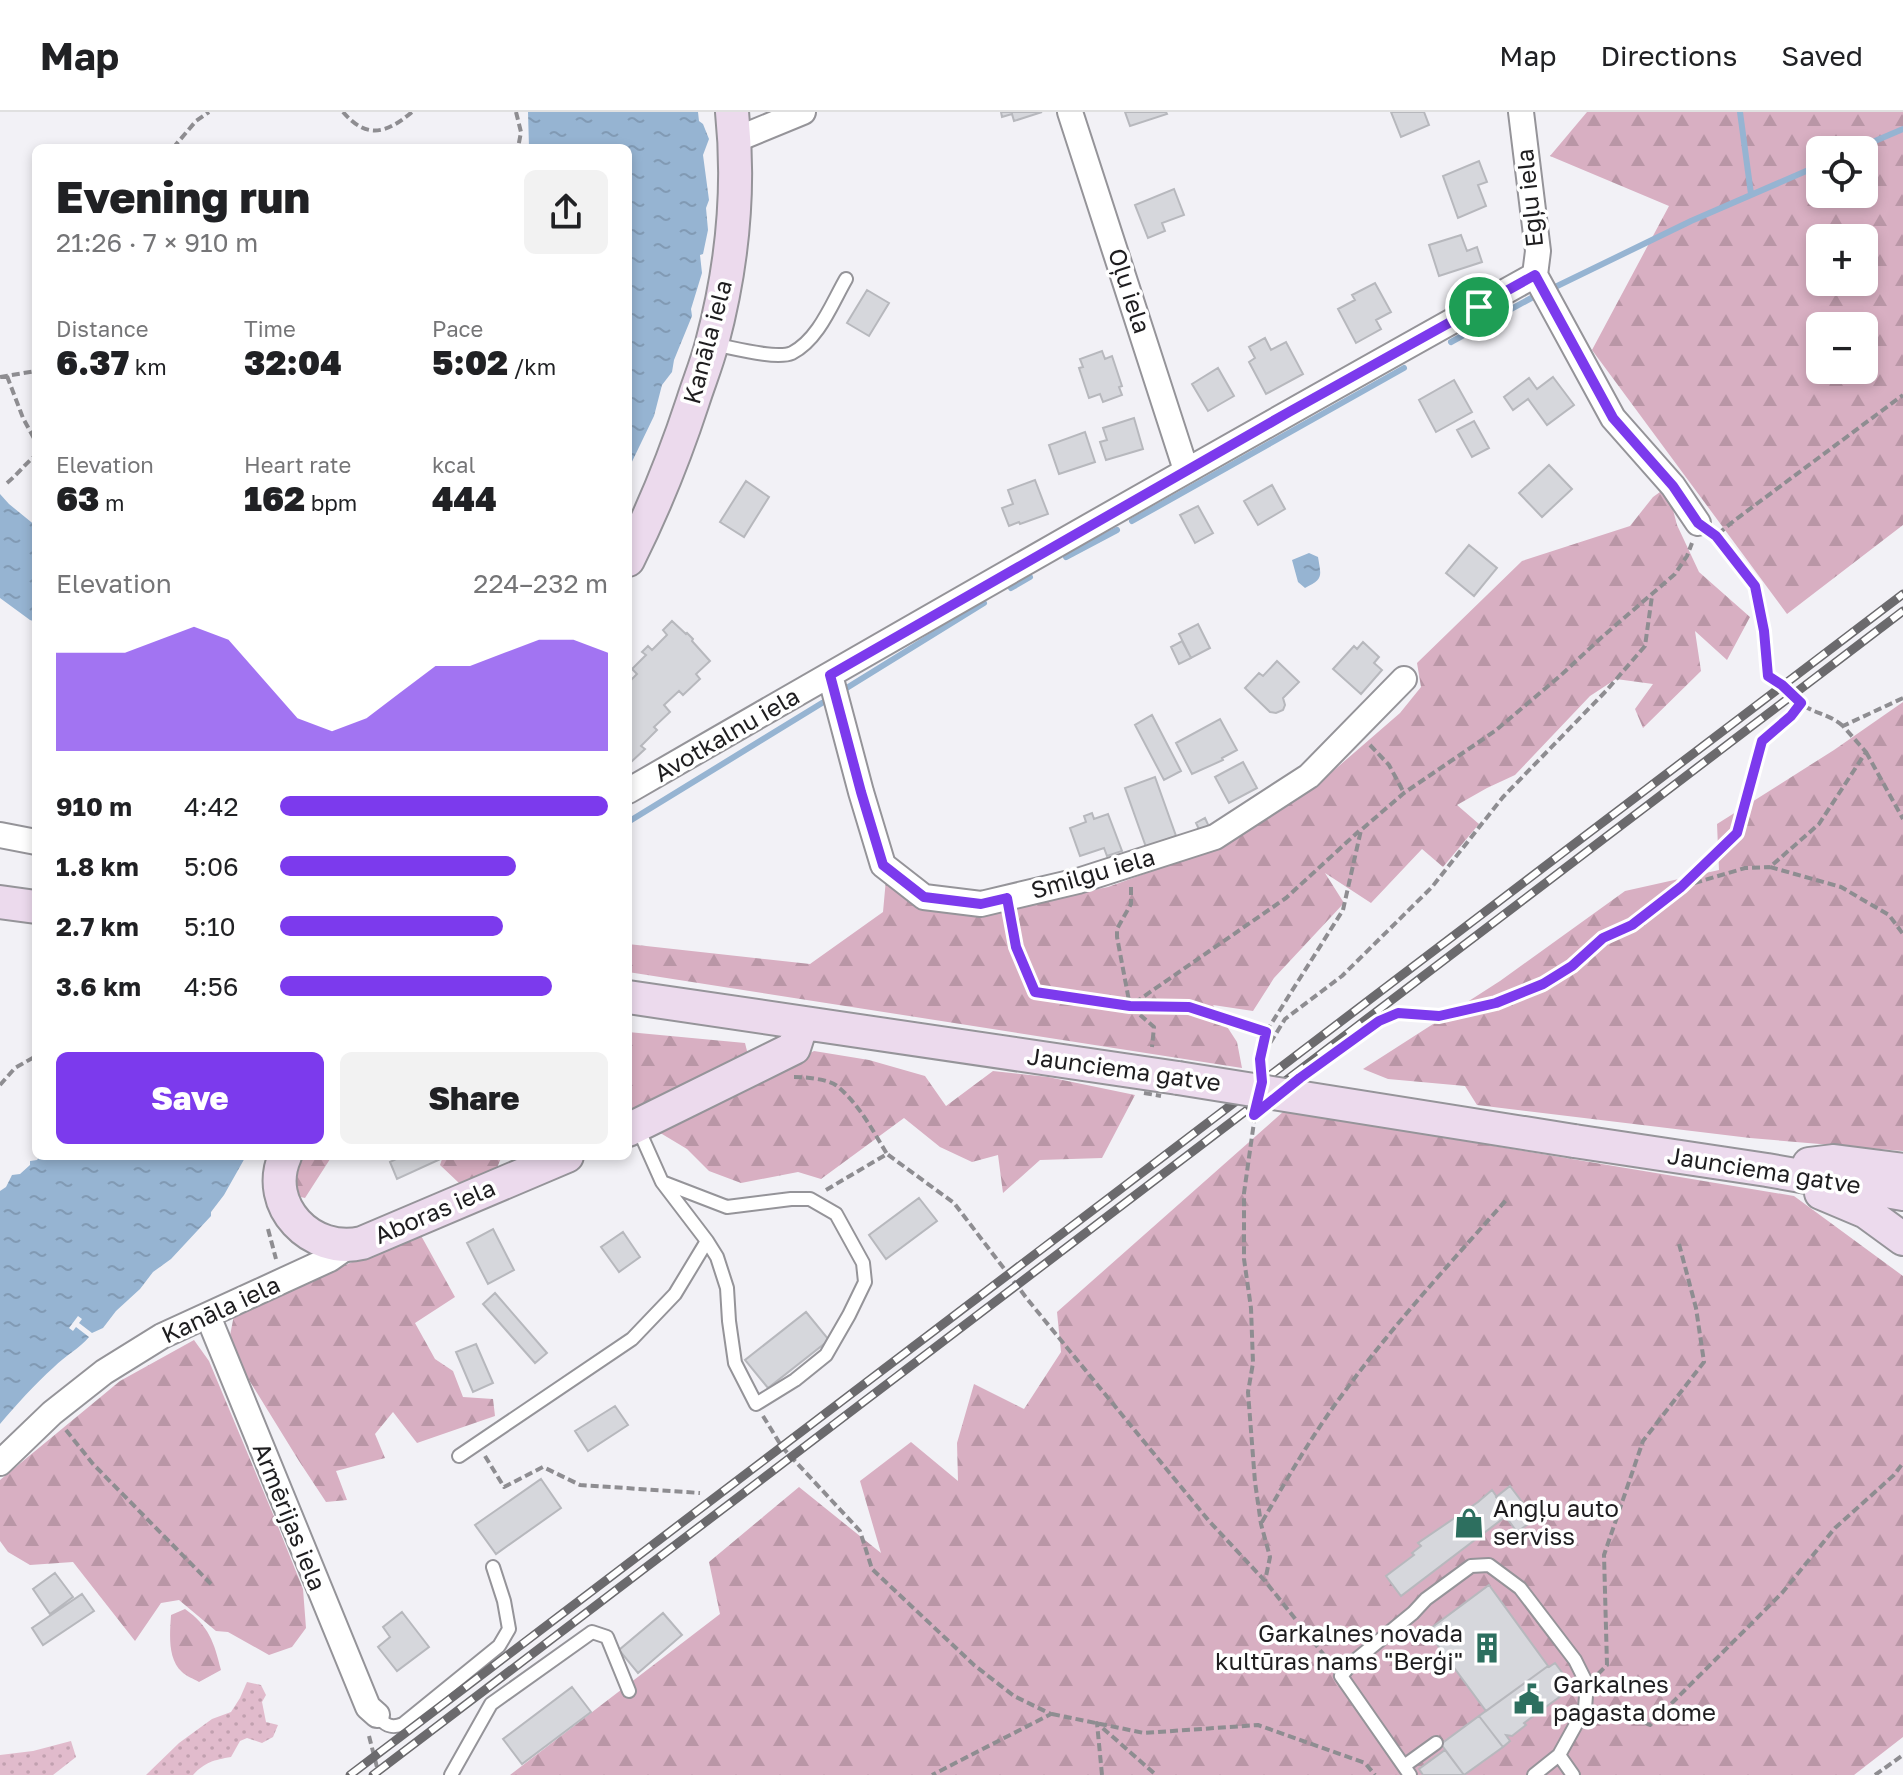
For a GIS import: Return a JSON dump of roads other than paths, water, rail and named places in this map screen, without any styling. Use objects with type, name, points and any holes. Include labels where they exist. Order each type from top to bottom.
[{"type":"main road","name":"Kanāla iela","points":[[632,552],[671,468],[712,344],[728,267],[734,209],[733,126]]},
{"type":"main road","points":[[0,902],[32,906]]},
{"type":"main road","name":"Jaunciema gatve","points":[[632,998],[1178,1078],[1903,1194]]},
{"type":"main road","points":[[633,1128],[794,1048],[802,1023]]},
{"type":"main road","points":[[283,1160],[280,1181],[282,1200],[290,1217],[324,1242],[347,1247]]},
{"type":"main road","name":"Aboras iela","points":[[347,1247],[558,1160]]},
{"type":"main road","points":[[1767,1170],[1834,1161],[1903,1170]]},
{"type":"main road","points":[[1767,1170],[1866,1212],[1903,1239]]},
{"type":"street","points":[[733,126],[803,112]]},
{"type":"street","name":"Oļu iela","points":[[1070,112],[1186,470]]},
{"type":"street","name":"Egļu iela","points":[[1521,112],[1538,251],[1535,275],[1613,418],[1707,529]]},
{"type":"street","name":"Avotkalnu iela","points":[[632,789],[1186,470],[1535,275]]},
{"type":"street","name":"Smilgu iela","points":[[830,675],[883,865],[924,897],[981,904],[1078,881],[1215,837],[1309,776],[1404,679]]},
{"type":"street","points":[[0,835],[32,841]]},
{"type":"street","name":"Kanāla iela","points":[[0,1463],[52,1413],[116,1365],[162,1336],[330,1259],[347,1247]]},
{"type":"street","name":"Armērijas iela","points":[[208,1316],[336,1633],[368,1707],[377,1715]]},
{"type":"lane","points":[[712,344],[760,354],[790,354],[812,336],[846,279]]},
{"type":"lane","points":[[633,1128],[662,1182],[717,1257],[727,1288],[735,1363],[756,1404],[795,1380],[826,1355],[865,1282],[863,1263],[836,1214],[810,1199],[727,1207],[662,1182]]},
{"type":"lane","points":[[459,1456],[632,1339],[675,1294],[707,1241]]},
{"type":"lane","points":[[1436,1743],[1407,1770],[1341,1676],[1426,1599],[1471,1566],[1489,1565],[1520,1588],[1575,1660],[1587,1684],[1585,1708],[1559,1755],[1534,1775]]},
{"type":"lane","points":[[377,1715],[383,1724],[395,1727],[403,1724],[499,1646],[509,1629],[493,1567]]},
{"type":"lane","points":[[451,1775],[491,1704],[592,1632],[607,1637],[629,1691]]},
{"type":"lane","points":[[1559,1755],[1573,1775]]},
{"type":"water","points":[[528,112],[698,112],[699,121],[709,139],[703,155],[709,200],[706,208],[708,230],[703,254],[700,255],[702,273],[691,309],[692,316],[672,372],[662,385],[654,416],[632,462],[632,144],[529,144]]},
{"type":"water","points":[[0,494],[32,523],[32,621],[0,598]]},
{"type":"water","points":[[1309,553],[1318,557],[1320,573],[1315,582],[1305,588],[1298,582],[1292,560]]},
{"type":"water","points":[[244,1160],[211,1216],[171,1259],[153,1272],[103,1328],[92,1333],[79,1323],[82,1319],[78,1316],[69,1328],[73,1331],[76,1327],[89,1337],[58,1363],[0,1424],[0,1191],[12,1175],[20,1174],[30,1165],[30,1161]]},
{"type":"waterway","points":[[1740,112],[1751,194]]},
{"type":"waterway","points":[[1878,140],[1903,129]]},
{"type":"waterway","points":[[1551,289],[1691,221],[1806,171]]},
{"type":"waterway","points":[[1451,342],[1535,296]]},
{"type":"waterway","points":[[1132,521],[1404,368]]},
{"type":"waterway","points":[[1066,557],[1117,530]]},
{"type":"waterway","points":[[1011,588],[1030,577]]},
{"type":"waterway","points":[[845,689],[984,603]]},
{"type":"waterway","points":[[632,820],[822,703]]},
{"type":"railway","points":[[350,1775],[1903,594]]},
{"type":"railway","points":[[373,1775],[1903,611]]},
{"type":"place","name":"Angļu auto serviss","points":[[1469,1523]]},
{"type":"place","name":"Garkalnes novada kultūras nams \"Berģi\"","points":[[1487,1648]]},
{"type":"place","name":"Garkalnes pagasta dome","points":[[1529,1699]]}]
